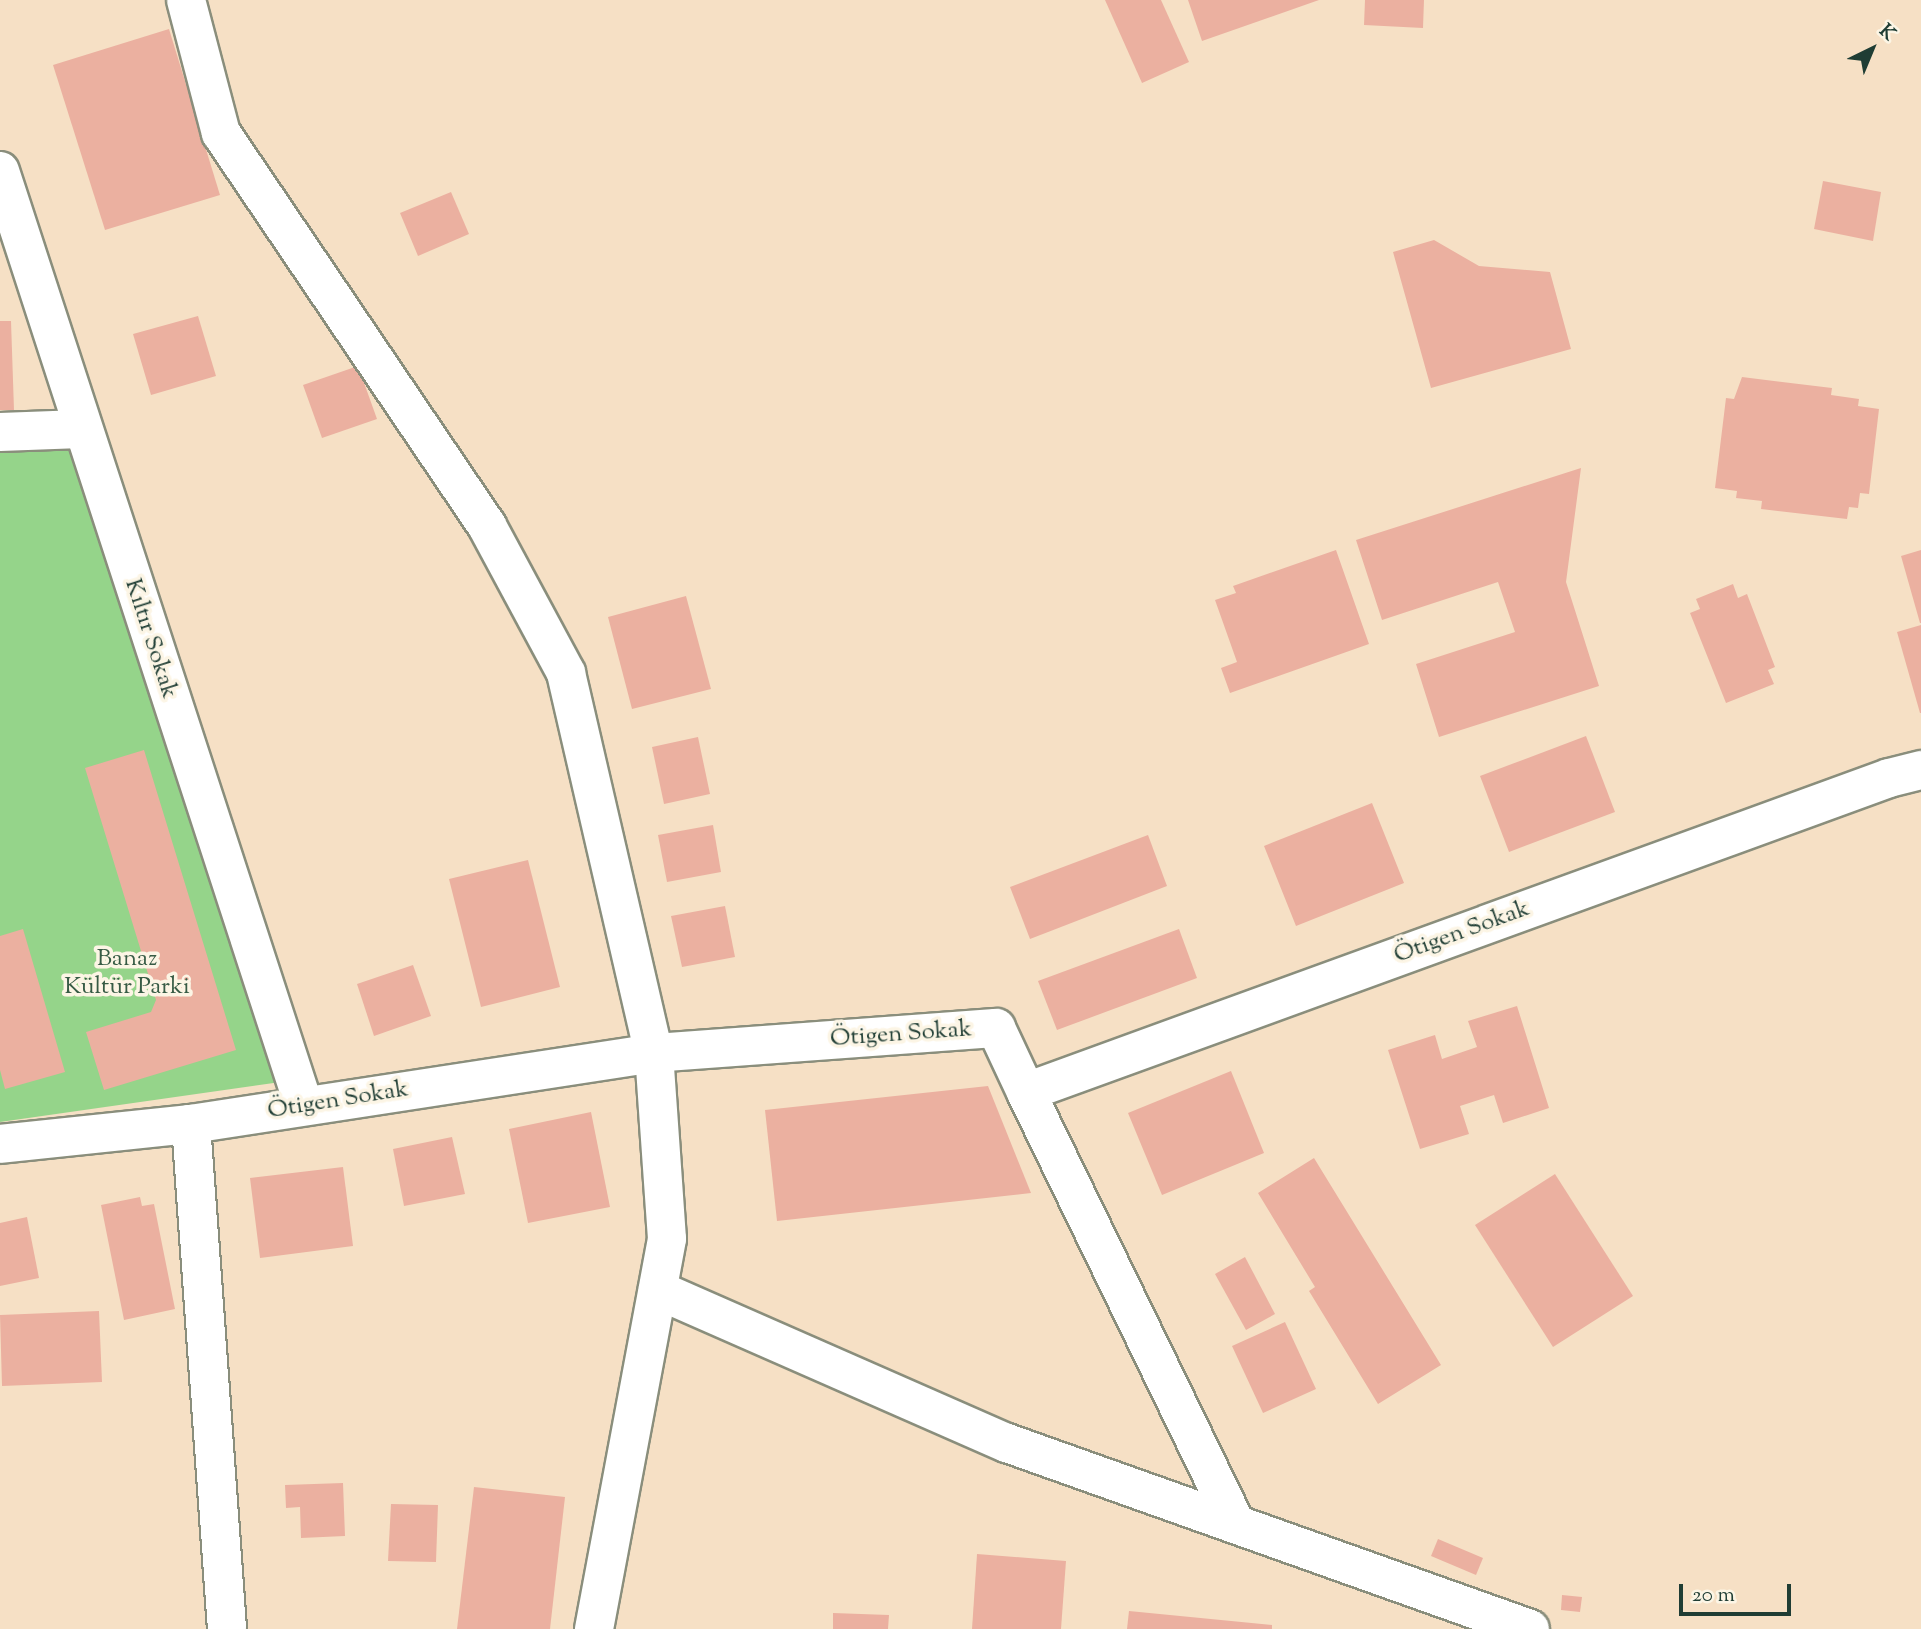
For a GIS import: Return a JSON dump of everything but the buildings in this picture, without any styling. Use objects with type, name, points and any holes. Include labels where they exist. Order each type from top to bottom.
[{"type":"street","points":[[186,0],[221,133],[487,526],[566,673],[653,1054],[667,1239],[594,1629]]},
{"type":"street","name":"Kıltır Sokak","points":[[0,171],[81,429],[304,1106]]},
{"type":"street","points":[[0,432],[81,429]]},
{"type":"street","name":"Ötigen Sokak","points":[[0,1144],[191,1124],[653,1054],[996,1028],[1026,1092],[1921,770]]},
{"type":"street","points":[[1026,1092],[1236,1524]]},
{"type":"street","points":[[191,1124],[227,1629]]},
{"type":"street","points":[[658,1290],[1006,1443],[1530,1629]]},
{"type":"green space","name":"Banaz Kültür Parki","points":[[84,438],[295,1080],[0,1122],[0,440]]}]
